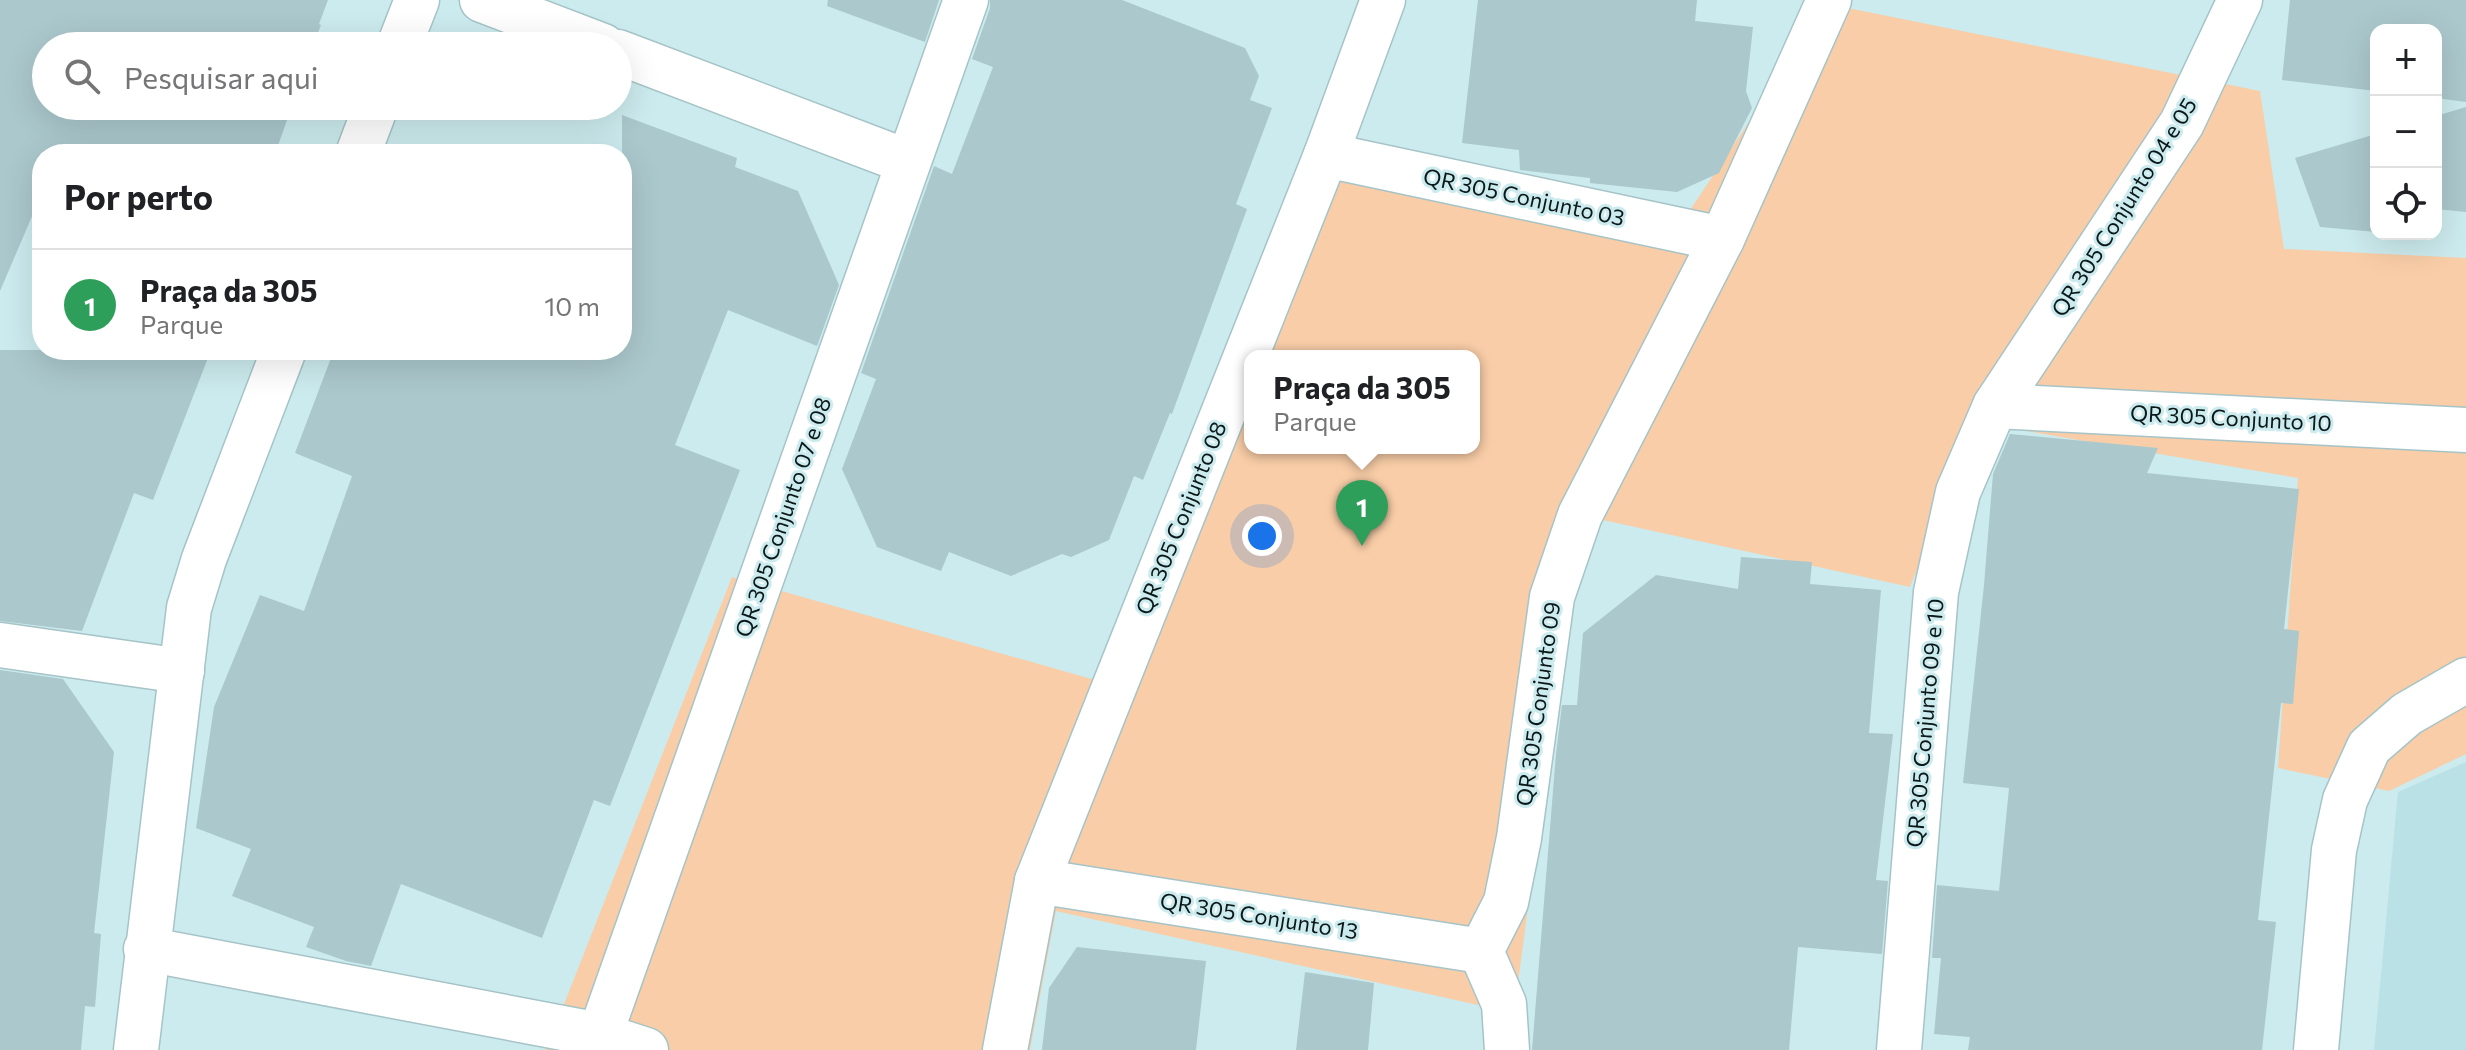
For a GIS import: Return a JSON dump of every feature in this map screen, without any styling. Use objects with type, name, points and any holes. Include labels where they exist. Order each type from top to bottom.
[{"type":"street","points":[[404,32],[417,0]]},
{"type":"street","points":[[482,0],[566,32]]},
{"type":"street","name":"QR 305 Conjunto 07 e 08","points":[[599,1042],[966,0]]},
{"type":"street","name":"QR 305 Conjunto 08","points":[[1248,350],[1326,155],[1383,0]]},
{"type":"street","name":"QR 305 Conjunto 09","points":[[1481,951],[1506,902],[1519,838],[1552,597],[1580,515],[1722,239],[1829,0]]},
{"type":"street","name":"QR 305 Conjunto 04 e 05","points":[[1995,406],[2182,123],[2240,0]]},
{"type":"street","points":[[632,57],[908,162]]},
{"type":"street","points":[[362,144],[371,120]]},
{"type":"street","name":"QR 305 Conjunto 03","points":[[1326,155],[1722,239]]},
{"type":"street","points":[[136,1050],[189,608],[204,559],[280,360]]},
{"type":"street","name":"QR 305 Conjunto 08","points":[[1005,1050],[1037,881],[1244,361]]},
{"type":"street","name":"QR 305 Conjunto 10","points":[[1995,406],[2466,430]]},
{"type":"street","name":"QR 305 Conjunto 09 e 10","points":[[1899,1050],[1936,592],[1958,492],[1995,406]]},
{"type":"street","points":[[0,645],[182,671]]},
{"type":"street","points":[[2316,1050],[2334,850],[2345,800],[2369,747],[2407,714],[2466,680]]},
{"type":"street","name":"QR 305 Conjunto 13","points":[[1037,881],[1481,951]]},
{"type":"street","points":[[146,949],[646,1050]]},
{"type":"street","points":[[1481,951],[1504,1004],[1507,1050]]},
{"type":"shaded area","points":[[1828,4],[2260,91],[2284,249],[2466,258],[2466,754],[2389,791],[2278,768],[2298,478],[1975,422],[1910,587],[1580,515],[1514,1013],[1056,911],[1030,1050],[546,1050],[732,577],[1095,680],[1308,142],[1686,216]]},
{"type":"shaded area","points":[[2466,762],[2466,1050],[2374,1050],[2398,792]]},
{"type":"building","points":[[0,0],[328,0],[318,32],[32,32],[32,120],[287,120],[279,144],[32,144],[32,216],[0,291]]},
{"type":"building","points":[[828,0],[939,0],[925,42],[827,6]]},
{"type":"building","points":[[990,0],[1122,0],[1245,48],[1259,76],[1250,100],[1272,108],[1236,204],[1247,209],[1172,414],[1143,480],[1134,476],[1109,540],[1071,557],[1062,554],[1011,576],[949,552],[941,571],[877,547],[842,469],[876,379],[861,373],[934,166],[952,174],[993,67],[972,59]]},
{"type":"building","points":[[1478,0],[1697,0],[1695,21],[1753,27],[1746,91],[1752,108],[1719,173],[1677,192],[1590,183],[1590,178],[1520,170],[1519,150],[1462,143]]},
{"type":"building","points":[[2290,0],[2466,0],[2466,102],[2442,99],[2442,24],[2370,24],[2370,90],[2282,80]]},
{"type":"building","points":[[2466,107],[2466,212],[2442,210],[2442,114]]},
{"type":"building","points":[[632,119],[737,158],[735,167],[798,191],[839,285],[817,346],[728,310],[675,445],[740,470],[610,806],[594,800],[542,938],[401,884],[371,966],[306,947],[314,927],[232,896],[251,849],[196,828],[214,707],[260,595],[304,611],[352,476],[295,453],[330,360],[632,360],[632,144],[622,144],[622,120]]},
{"type":"building","points":[[2370,136],[2370,231],[2320,227],[2295,158]]},
{"type":"building","points":[[0,350],[32,350],[32,360],[207,360],[153,500],[134,493],[82,631],[0,621]]},
{"type":"building","points":[[2010,434],[2158,448],[2147,473],[2299,489],[2284,629],[2299,631],[2293,704],[2281,703],[2258,920],[2276,922],[2262,1050],[1968,1050],[1970,1037],[1934,1034],[1941,958],[1932,958],[1937,885],[1999,891],[2009,788],[1963,783],[1993,474]]},
{"type":"building","points":[[1741,557],[1812,562],[1810,584],[1881,590],[1869,733],[1893,734],[1876,880],[1888,881],[1882,954],[1798,947],[1789,1050],[1532,1050],[1556,754],[1562,705],[1577,705],[1583,633],[1656,575],[1738,589]]},
{"type":"building","points":[[0,670],[63,679],[114,752],[94,933],[101,934],[95,1007],[85,1006],[81,1050],[0,1050]]},
{"type":"building","points":[[1077,947],[1206,961],[1196,1050],[1042,1050],[1049,988]]},
{"type":"building","points":[[1305,972],[1374,983],[1368,1050],[1296,1050]]},
{"type":"place","name":"Praça da 305","points":[[1362,546]]}]
